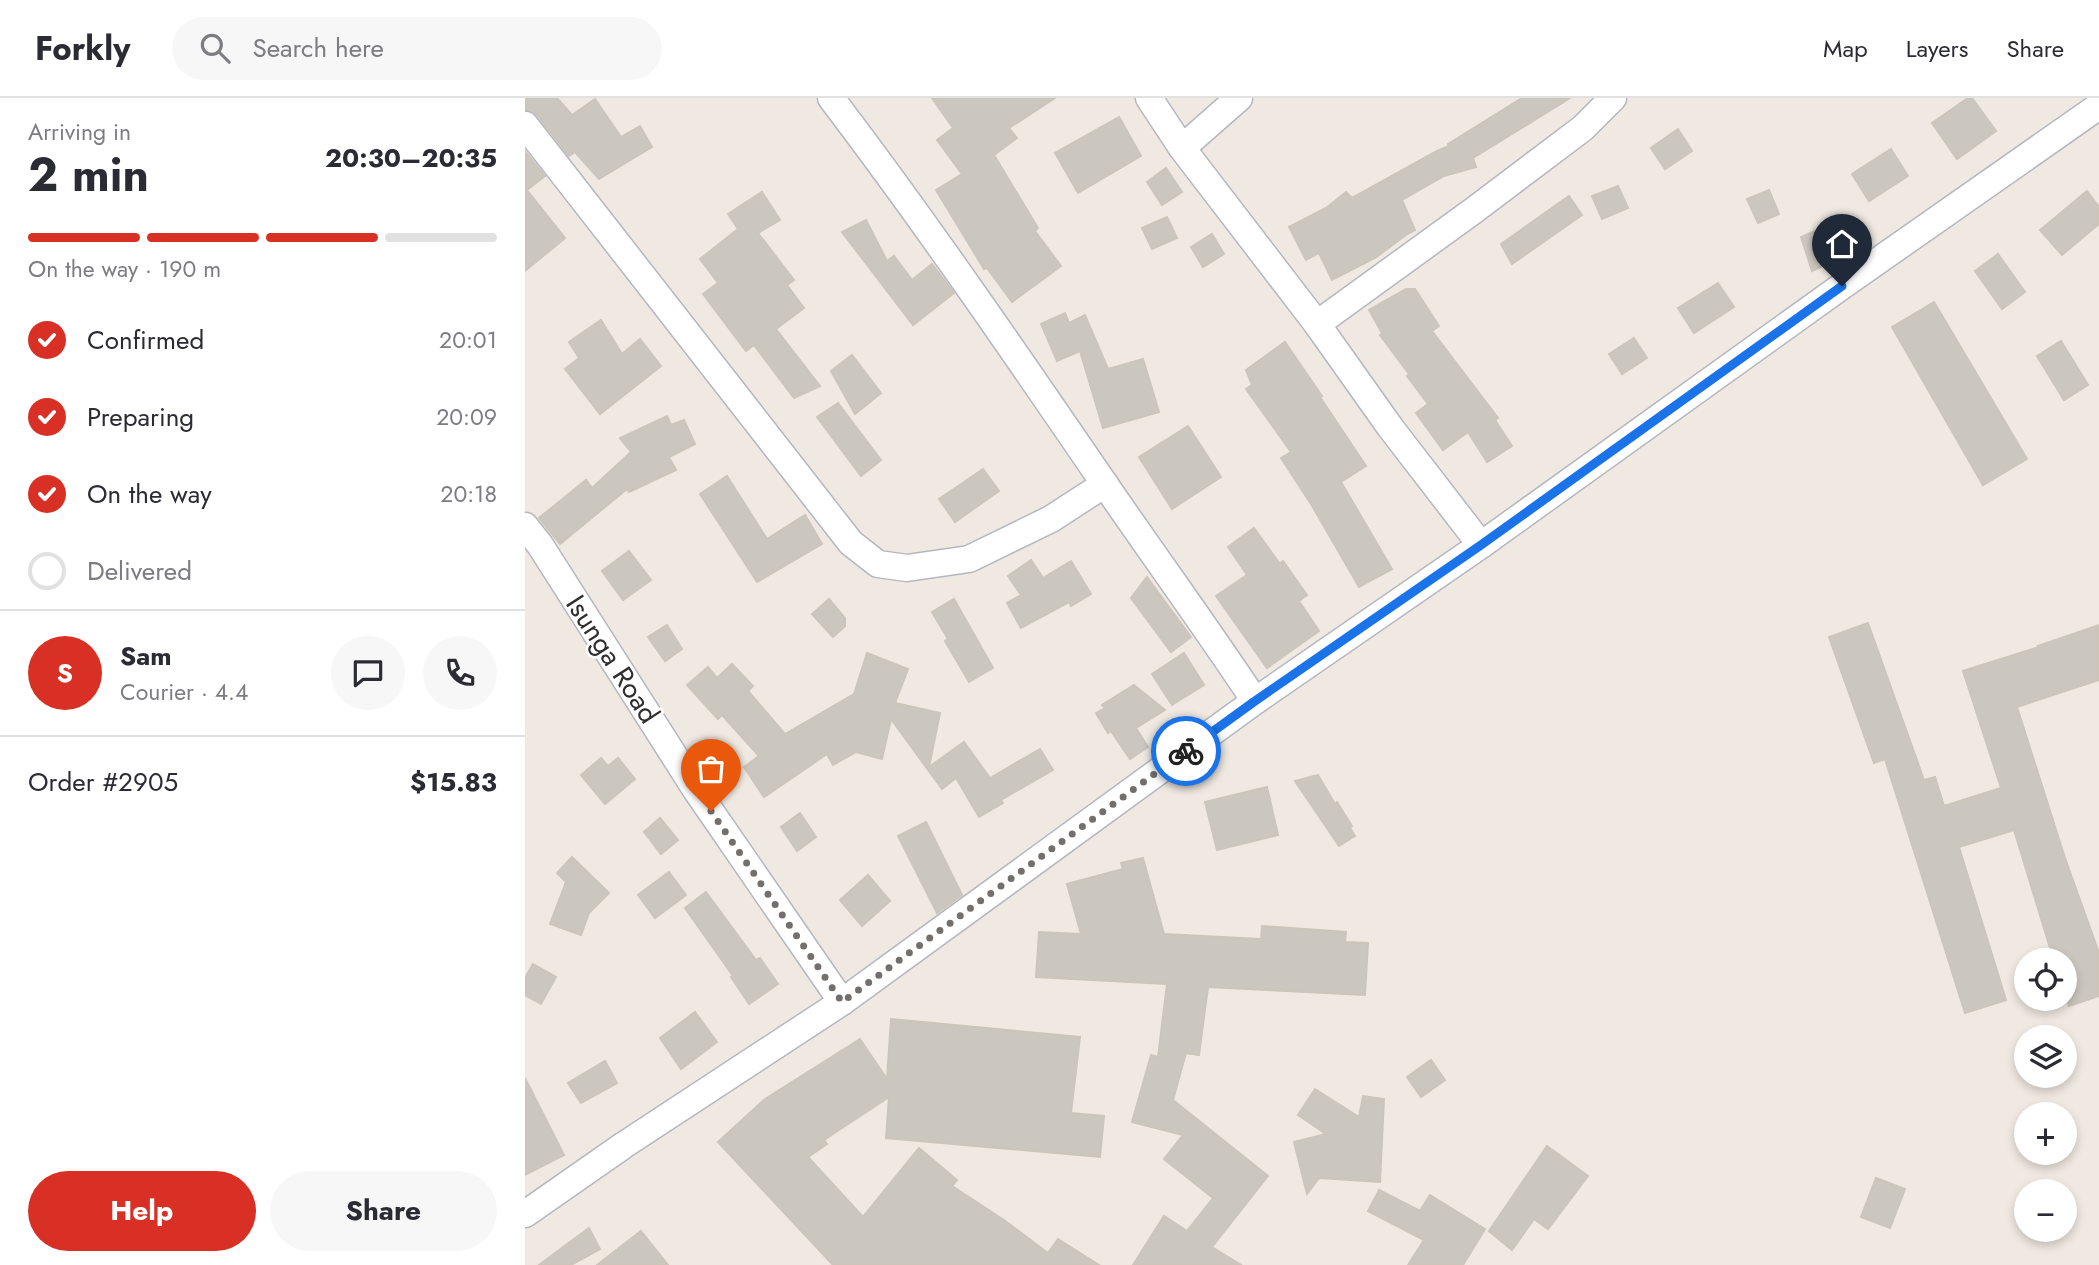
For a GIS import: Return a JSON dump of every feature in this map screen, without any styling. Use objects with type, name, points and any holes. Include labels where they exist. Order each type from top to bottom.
[{"type":"street","points":[[831,98],[1044,392],[1255,701]]},
{"type":"street","points":[[1149,98],[1182,148],[1481,545]]},
{"type":"street","points":[[1182,148],[1239,98]]},
{"type":"street","points":[[1317,324],[1583,128],[1613,98]]},
{"type":"street","points":[[525,1214],[624,1144],[842,1002],[1255,701],[1481,545],[2099,106]]},
{"type":"street","points":[[525,125],[851,543],[878,564],[907,568],[969,558],[1051,519],[1105,484]]},
{"type":"street","name":"Isunga Road","points":[[530,543],[842,1002]]},
{"type":"building","points":[[525,98],[557,98],[572,115],[595,99],[621,137],[640,126],[652,147],[599,179],[575,152],[569,156],[537,115],[525,110]]},
{"type":"building","points":[[932,98],[1055,98],[1009,128],[1017,138],[994,155],[1038,228],[1035,231],[1061,266],[1012,302],[987,268],[984,269],[936,190],[962,174],[937,140],[953,128]]},
{"type":"building","points":[[1522,98],[1570,98],[1473,158],[1476,167],[1444,176],[1402,200],[1415,230],[1375,258],[1332,280],[1319,253],[1306,260],[1289,227],[1326,208],[1346,192],[1352,198],[1449,146],[1448,144]]},
{"type":"building","points":[[1968,98],[1972,98],[1996,131],[1957,159],[1932,123]]},
{"type":"building","points":[[1119,117],[1141,156],[1078,193],[1055,153]]},
{"type":"building","points":[[1678,129],[1692,151],[1665,169],[1651,148]]},
{"type":"building","points":[[1891,149],[1908,176],[1869,201],[1852,174]]},
{"type":"building","points":[[525,151],[545,176],[527,190],[565,238],[525,271]]},
{"type":"building","points":[[1166,168],[1182,192],[1162,205],[1147,182]]},
{"type":"building","points":[[1618,186],[1628,208],[1602,219],[1592,196]]},
{"type":"building","points":[[1769,190],[1779,214],[1758,223],[1747,199]]},
{"type":"building","points":[[2087,191],[2099,207],[2099,224],[2062,255],[2040,230]]},
{"type":"building","points":[[762,192],[780,220],[758,233],[794,280],[787,285],[804,308],[776,329],[820,386],[794,398],[754,345],[746,351],[703,294],[718,283],[700,259],[738,229],[728,214]]},
{"type":"building","points":[[1569,196],[1582,215],[1512,264],[1501,244]]},
{"type":"building","points":[[1167,217],[1177,238],[1152,249],[1142,228]]},
{"type":"building","points":[[866,220],[887,261],[894,256],[912,280],[932,264],[954,293],[913,325],[842,232]]},
{"type":"building","points":[[1836,222],[1850,253],[1812,271],[1801,237]]},
{"type":"building","points":[[1212,234],[1224,254],[1203,267],[1191,247]]},
{"type":"building","points":[[1998,254],[2025,292],[2002,309],[1975,271]]},
{"type":"building","points":[[1718,283],[1734,307],[1694,333],[1678,308]]},
{"type":"building","points":[[1406,289],[1415,289],[1439,326],[1432,331],[1498,418],[1495,420],[1512,446],[1487,462],[1468,432],[1443,450],[1416,413],[1428,404],[1380,335],[1382,333],[1369,310]]},
{"type":"building","points":[[1934,302],[2027,459],[1983,485],[1892,327]]},
{"type":"building","points":[[1065,313],[1069,323],[1085,315],[1108,369],[1143,359],[1159,412],[1103,428],[1080,351],[1057,361],[1041,324]]},
{"type":"building","points":[[601,320],[622,354],[640,339],[661,366],[600,414],[565,369],[579,358],[569,342]]},
{"type":"building","points":[[1634,338],[1647,358],[1622,374],[1609,354]]},
{"type":"building","points":[[2061,341],[2088,385],[2064,400],[2037,356]]},
{"type":"building","points":[[1285,342],[1366,466],[1341,482],[1392,569],[1359,587],[1281,458],[1291,452],[1246,389],[1252,385],[1246,370]]},
{"type":"building","points":[[852,355],[881,393],[855,414],[831,371]]},
{"type":"building","points":[[838,403],[881,460],[861,476],[817,417]]},
{"type":"building","points":[[667,416],[671,425],[684,420],[695,444],[669,457],[676,470],[629,492],[627,489],[560,544],[539,518],[586,480],[592,488],[631,452],[620,438]]},
{"type":"building","points":[[1188,426],[1221,477],[1172,509],[1139,457]]},
{"type":"building","points":[[983,469],[999,491],[955,522],[939,499]]},
{"type":"building","points":[[727,476],[767,539],[805,515],[822,544],[757,582],[700,494]]},
{"type":"building","points":[[1254,528],[1280,564],[1283,561],[1307,595],[1299,601],[1319,631],[1267,668],[1216,596],[1247,575],[1228,547]]},
{"type":"building","points":[[629,551],[651,580],[623,600],[602,571]]},
{"type":"building","points":[[1031,560],[1043,578],[1071,561],[1091,594],[1071,606],[1069,602],[1021,628],[1007,603],[1021,595],[1008,576]]},
{"type":"building","points":[[1147,577],[1191,637],[1171,652],[1131,598]]},
{"type":"building","points":[[829,599],[845,618],[845,626],[833,637],[812,614]]},
{"type":"building","points":[[954,599],[993,668],[969,682],[932,612]]},
{"type":"building","points":[[1868,623],[1924,780],[1935,777],[1944,806],[2001,788],[1963,671],[2099,625],[2099,680],[2017,707],[2065,858],[2099,953],[2099,996],[2077,1003],[2077,948],[2050,948],[2014,830],[1959,847],[2006,1000],[1965,1013],[1885,759],[1874,763],[1829,637]]},
{"type":"building","points":[[667,625],[682,649],[665,661],[648,637]]},
{"type":"building","points":[[867,653],[908,669],[895,703],[940,713],[929,767],[964,742],[990,778],[1040,749],[1053,770],[1001,800],[1003,803],[979,817],[956,778],[942,789],[891,719],[882,759],[856,752],[833,765],[827,754],[764,797],[744,767],[759,756],[722,715],[718,719],[687,685],[708,667],[717,678],[732,664],[753,686],[748,691],[785,734],[854,694]]},
{"type":"building","points":[[1184,653],[1204,685],[1172,705],[1152,674]]},
{"type":"building","points":[[1134,685],[1165,710],[1136,728],[1148,747],[1130,759],[1111,731],[1108,733],[1096,713],[1105,708],[1102,705]]},
{"type":"building","points":[[601,758],[608,766],[618,758],[635,779],[605,804],[581,775]]},
{"type":"building","points":[[1318,775],[1352,826],[1350,828],[1355,836],[1339,846],[1295,781]]},
{"type":"building","points":[[1267,787],[1278,835],[1217,850],[1205,802]]},
{"type":"building","points":[[800,813],[816,837],[797,851],[781,827]]},
{"type":"building","points":[[660,818],[678,840],[661,854],[644,832]]},
{"type":"building","points":[[926,822],[962,895],[937,913],[898,836]]},
{"type":"building","points":[[572,857],[609,893],[589,913],[581,935],[550,924],[566,882],[557,873]]},
{"type":"building","points":[[1143,858],[1164,934],[1261,939],[1262,926],[1346,932],[1345,942],[1368,943],[1365,995],[1208,987],[1199,1055],[1186,1053],[1173,1100],[1268,1176],[1212,1247],[1241,1265],[1133,1265],[1164,1216],[1187,1231],[1213,1198],[1164,1159],[1183,1135],[1132,1122],[1151,1055],[1158,1057],[1167,984],[1036,977],[1039,932],[1081,934],[1067,884],[1123,869],[1121,863]]},
{"type":"building","points":[[669,872],[686,895],[655,918],[638,895]]},
{"type":"building","points":[[868,875],[890,901],[862,926],[840,900]]},
{"type":"building","points":[[706,892],[756,960],[760,958],[778,984],[749,1004],[731,977],[733,976],[685,908]]},
{"type":"building","points":[[533,964],[556,977],[541,1004],[525,995],[525,978]]},
{"type":"building","points":[[695,1012],[717,1042],[681,1069],[660,1038]]},
{"type":"building","points":[[891,1019],[1080,1037],[1071,1113],[1104,1116],[1100,1157],[886,1138],[889,1097],[824,1140],[827,1144],[808,1157],[863,1217],[919,1148],[957,1180],[952,1186],[1048,1253],[1058,1239],[1099,1265],[833,1265],[718,1142],[765,1099],[860,1039],[887,1079]]},
{"type":"building","points":[[1431,1060],[1445,1080],[1421,1097],[1407,1077]]},
{"type":"building","points":[[605,1061],[617,1083],[581,1103],[568,1083]]},
{"type":"building","points":[[525,1078],[564,1155],[525,1175]]},
{"type":"building","points":[[1315,1089],[1359,1117],[1363,1096],[1384,1099],[1380,1182],[1319,1178],[1307,1194],[1294,1142],[1326,1134],[1298,1115]]},
{"type":"building","points":[[1547,1146],[1588,1176],[1548,1229],[1534,1219],[1512,1250],[1489,1231]]},
{"type":"building","points":[[1876,1178],[1905,1189],[1890,1228],[1861,1217]]},
{"type":"building","points":[[1379,1190],[1420,1211],[1430,1195],[1485,1229],[1463,1265],[1408,1265],[1424,1240],[1368,1211]]},
{"type":"building","points":[[589,1228],[600,1249],[571,1265],[539,1265]]},
{"type":"building","points":[[641,1231],[668,1265],[597,1265]]},
{"type":"way so far","points":[[711,811],[842,1002],[1186,751]]},
{"type":"route","points":[[1186,751],[1481,545],[1842,286]]}]
